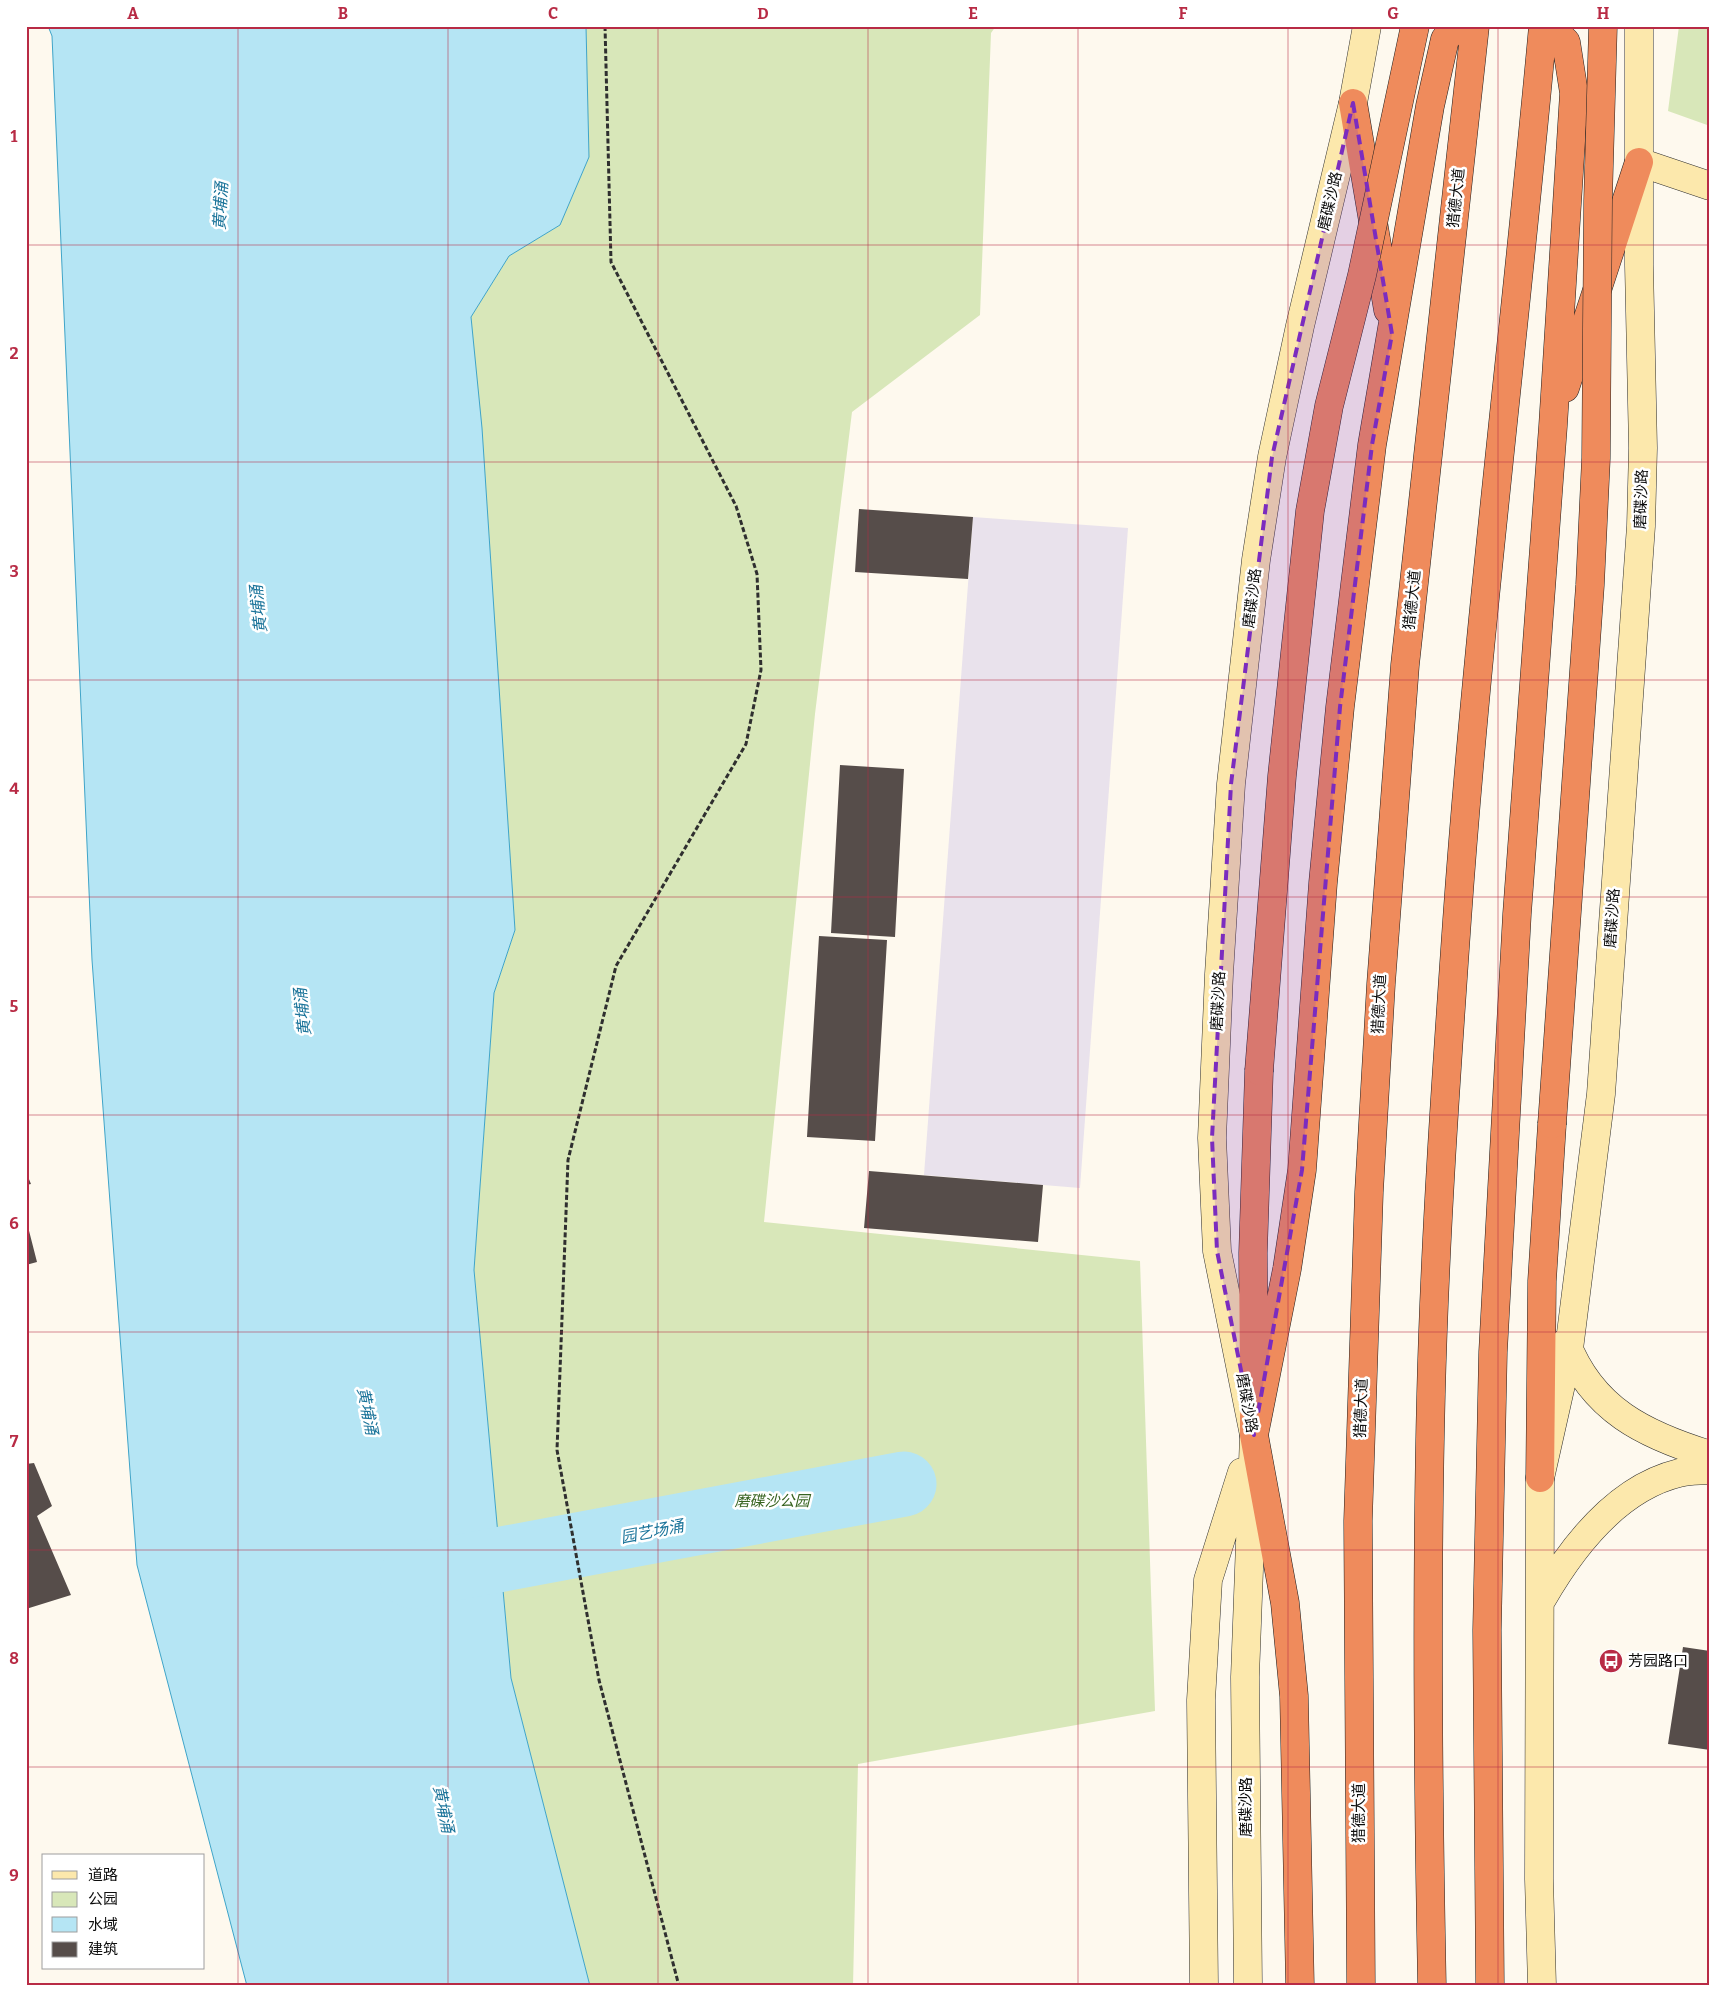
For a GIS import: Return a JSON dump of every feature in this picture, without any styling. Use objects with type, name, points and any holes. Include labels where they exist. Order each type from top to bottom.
[{"type":"highway","points":[[1300,1986],[1294,1696],[1285,1603],[1254,1434],[1253,1253],[1259,1071],[1281,785],[1310,511],[1329,406],[1362,275],[1415,26]]},
{"type":"highway","points":[[1254,1434],[1287,1269],[1302,1170],[1323,883],[1340,707],[1372,445],[1432,96],[1445,39],[1457,26]]},
{"type":"highway","name":"猎德大道","points":[[1360,1986],[1358,1521],[1369,1192],[1380,994],[1404,666],[1475,26]]},
{"type":"highway","points":[[1432,1986],[1428,1509],[1431,1387],[1445,1120],[1457,918],[1488,570],[1527,206],[1543,26]]},
{"type":"highway","points":[[1490,1986],[1487,1790],[1488,1523],[1493,1352],[1516,924],[1553,426],[1574,93],[1566,42],[1548,26]]},
{"type":"highway","points":[[1540,1478],[1542,1281],[1590,585],[1596,458],[1598,201],[1603,26]]},
{"type":"highway","points":[[1353,103],[1392,334]]},
{"type":"highway","points":[[1553,426],[1639,162]]},
{"type":"street","name":"磨碟沙路","points":[[1248,1986],[1246,1677],[1254,1434],[1217,1250],[1212,1138],[1219,974],[1231,784],[1256,560],[1272,457],[1300,326],[1353,103],[1367,26]]},
{"type":"street","name":"磨碟沙路","points":[[1542,1986],[1539,1879],[1542,1599],[1540,1478],[1569,1349],[1601,1094],[1641,526],[1643,448],[1639,265],[1639,26]]},
{"type":"street","points":[[1639,162],[1710,186]]},
{"type":"street","points":[[1542,1281],[1578,1367],[1606,1405],[1630,1422],[1675,1445],[1710,1455]]},
{"type":"street","points":[[1204,1986],[1201,1700],[1208,1580],[1254,1434]]},
{"type":"street","points":[[1542,1599],[1563,1562],[1582,1538],[1615,1507],[1647,1486],[1679,1472],[1710,1470]]},
{"type":"path","points":[[605,26],[611,262],[736,506],[757,574],[761,670],[746,744],[616,966],[568,1160],[556,1450],[599,1680],[679,1986]]},
{"type":"highlighted area","points":[[1353,103],[1392,334],[1372,445],[1340,707],[1302,1170],[1254,1435],[1217,1251],[1212,1138],[1231,784],[1272,457]]},
{"type":"shaded area","points":[[973,517],[1128,528],[1080,1188],[924,1175]]},
{"type":"green space","name":"磨碟沙公园","points":[[586,26],[996,26],[991,33],[980,315],[852,412],[815,714],[764,1222],[1140,1261],[1155,1711],[858,1764],[853,1986],[590,1986],[511,1678],[474,1270],[494,993],[515,930],[471,317],[509,256],[560,225],[589,157]]},
{"type":"green space","points":[[1679,26],[1710,26],[1710,126],[1668,111]]},
{"type":"water","name":"黄埔涌","points":[[48,26],[586,26],[589,157],[560,225],[509,256],[471,317],[482,428],[515,930],[494,993],[474,1270],[511,1678],[590,1986],[247,1986],[137,1565],[92,960],[52,36]]},
{"type":"building","points":[[859,509],[973,517],[968,579],[855,572]]},
{"type":"building","points":[[840,765],[904,769],[895,937],[831,933]]},
{"type":"building","points":[[819,936],[887,940],[875,1141],[807,1137]]},
{"type":"building","points":[[869,1171],[1043,1185],[1038,1242],[864,1228]]},
{"type":"building","points":[[26,1172],[31,1184],[26,1185]]},
{"type":"building","points":[[26,1219],[37,1262],[26,1265]]},
{"type":"building","points":[[34,1463],[52,1506],[37,1516],[71,1595],[26,1609],[26,1464]]},
{"type":"building","points":[[1683,1647],[1710,1651],[1710,1750],[1668,1744]]},
{"type":"waterway","name":"园艺场涌","points":[[412,1576],[904,1484]]},
{"type":"place","name":"芳园路口","points":[[1611,1661]]}]
